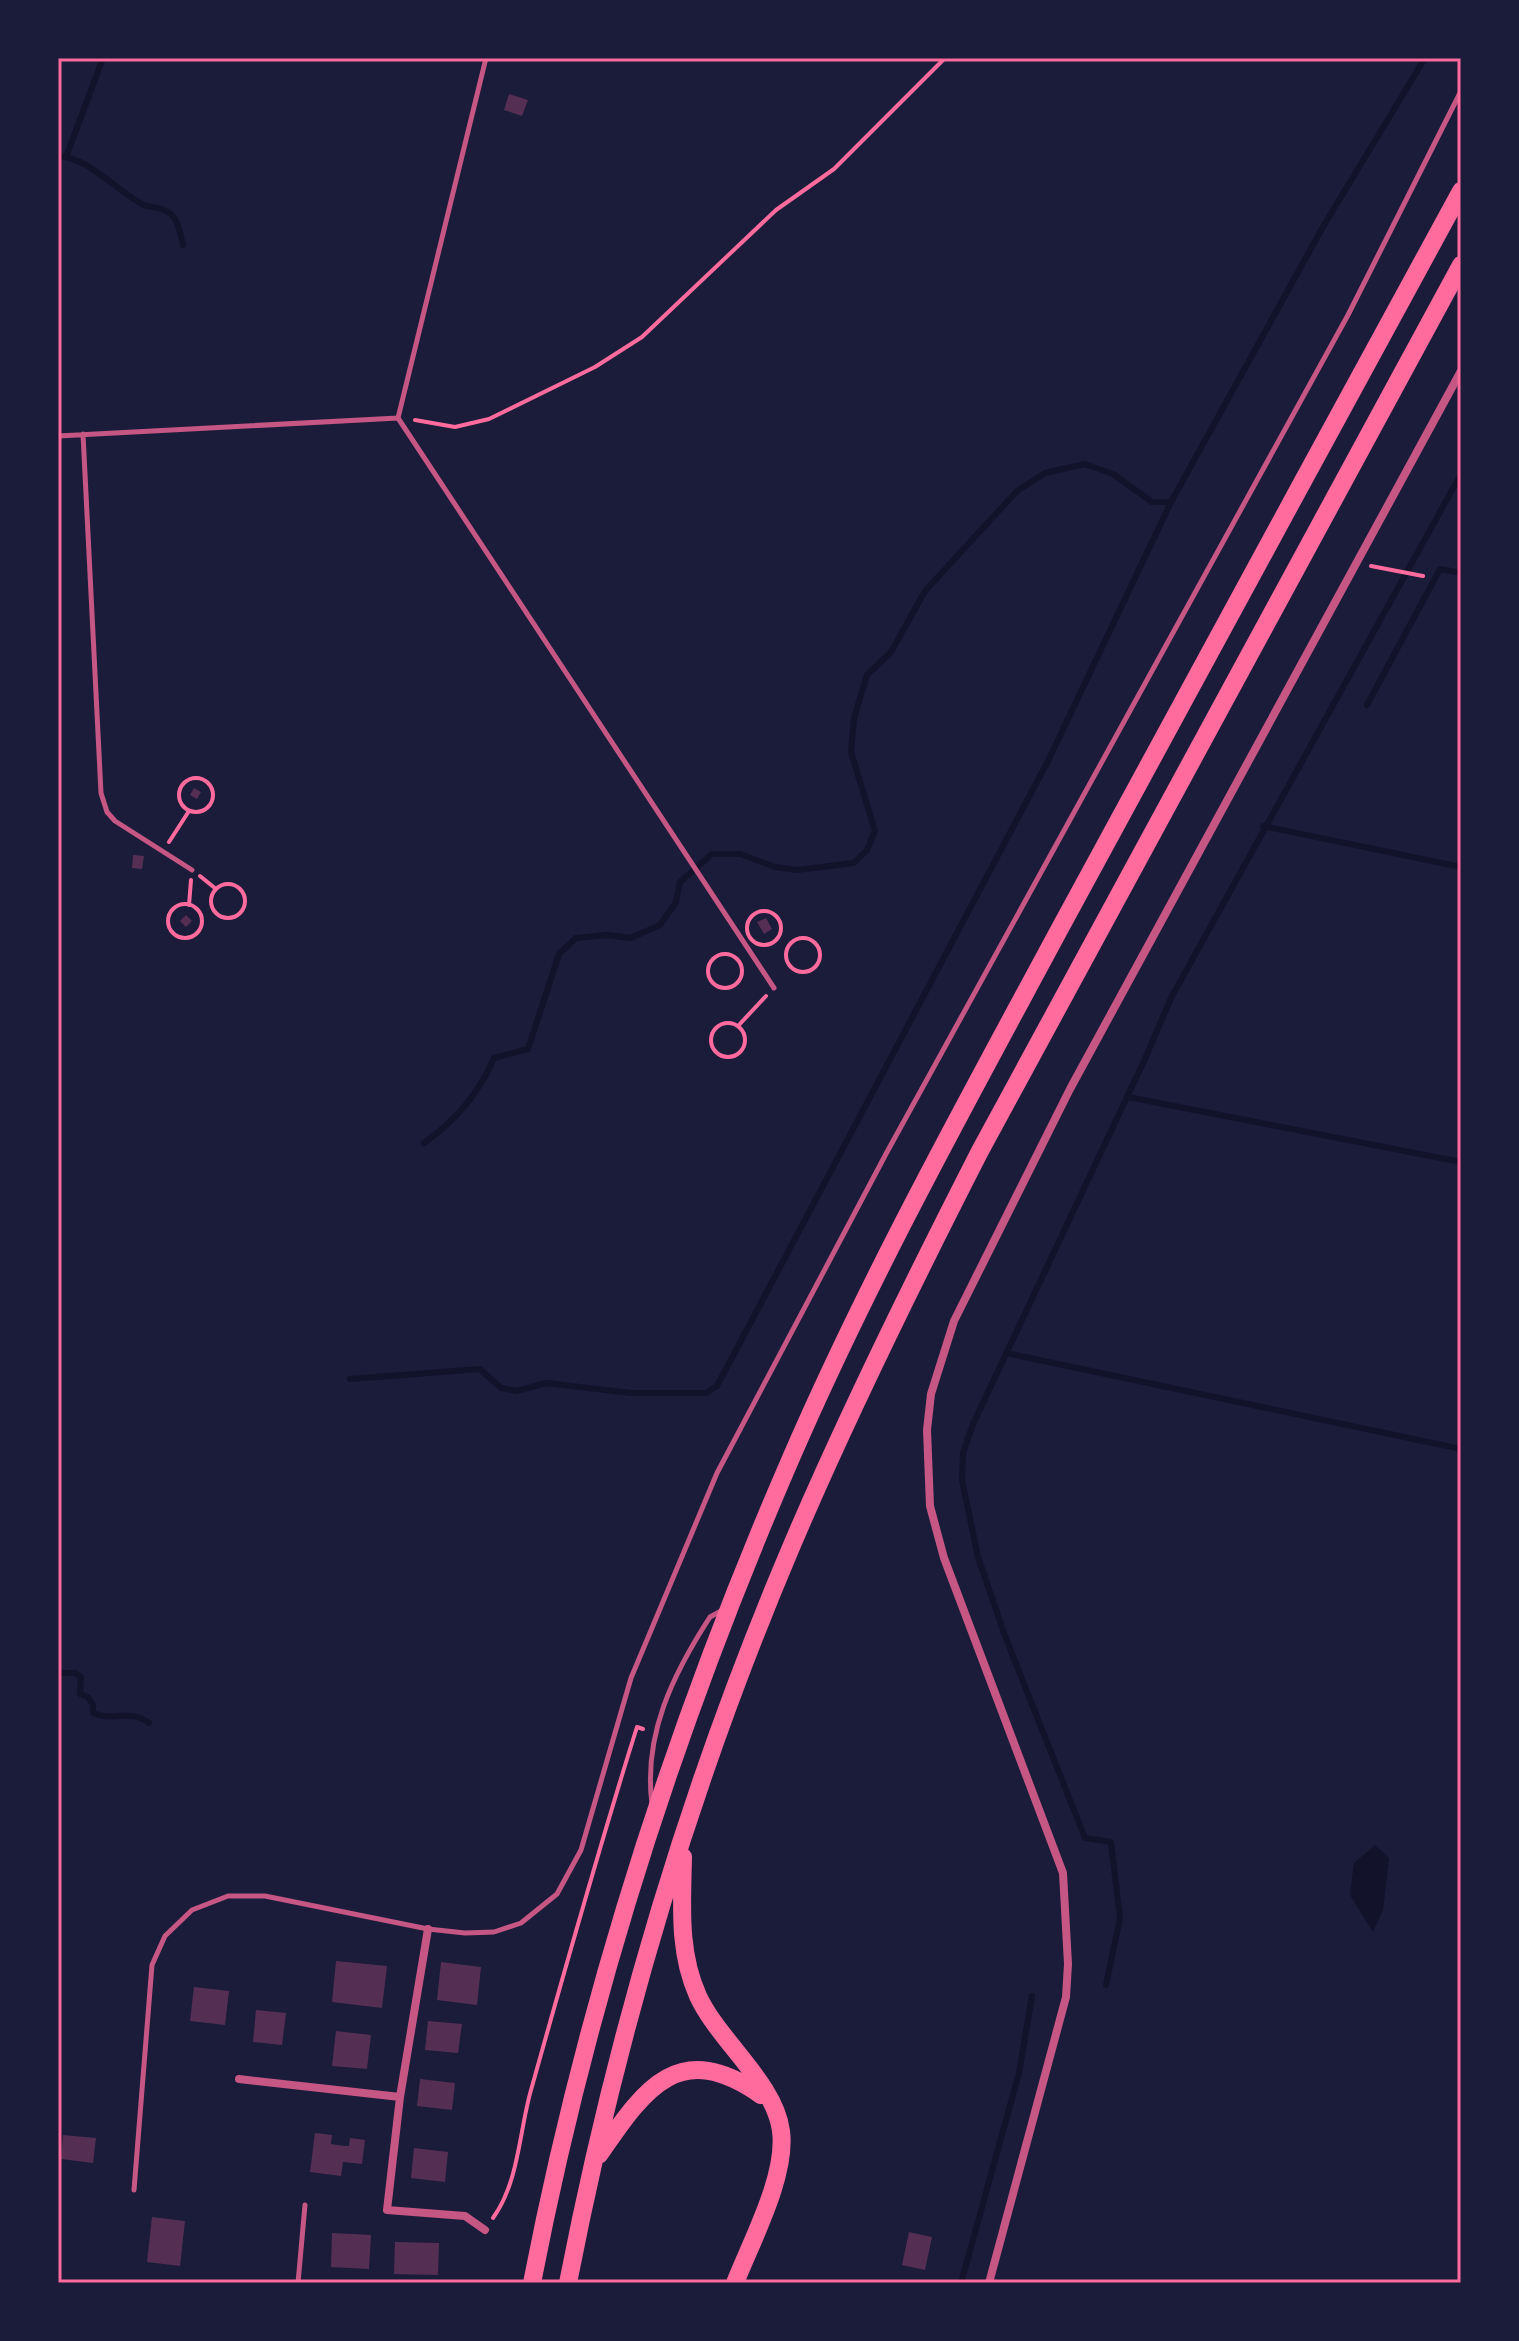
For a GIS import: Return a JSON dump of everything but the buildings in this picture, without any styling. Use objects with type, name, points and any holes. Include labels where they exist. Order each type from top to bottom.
[{"type":"highway","points":[[532,2283],[584,2056],[653,1816],[729,1607],[793,1453],[949,1135],[1461,191]]},
{"type":"highway","points":[[568,2283],[593,2164],[636,1993],[720,1729],[791,1547],[912,1284],[1057,1007],[1461,265]]},
{"type":"highway","points":[[684,1836],[684,1960],[699,1999],[770,2101],[781,2131],[779,2164],[735,2283]]},
{"type":"highway","points":[[593,2164],[636,2101],[653,2085],[680,2071],[723,2076],[743,2083],[770,2101]]},
{"type":"street","points":[[989,2283],[1066,1997],[1066,1902],[1063,1873],[944,1558],[930,1506],[927,1430],[931,1394],[954,1321],[1070,1089],[1461,371]]},
{"type":"street","points":[[428,1929],[400,2097],[387,2210],[465,2216],[485,2230]]},
{"type":"street","points":[[239,2079],[400,2097]]},
{"type":"lane","points":[[486,58],[398,418],[774,988]]},
{"type":"lane","points":[[134,2190],[152,1965],[165,1936],[192,1910],[228,1896],[265,1896],[428,1929],[494,1932],[521,1923],[557,1894],[572,1869],[631,1678],[717,1473],[887,1152],[1348,315],[1461,91]]},
{"type":"lane","points":[[58,436],[398,418]]},
{"type":"lane","points":[[83,434],[101,793],[107,812],[115,821],[192,870]]},
{"type":"lane","points":[[653,1816],[647,1771],[669,1688],[710,1617],[729,1607]]},
{"type":"lane","points":[[298,2283],[305,2205]]},
{"type":"path","points":[[398,418],[455,427],[489,419],[595,367],[642,337],[776,210],[834,169],[945,58]]},
{"type":"path","points":[[1357,563],[1423,576]]},
{"type":"path","points":[[188,780],[205,781],[212,790],[212,802],[200,812],[189,811],[181,804],[180,788],[188,780]]},
{"type":"path","points":[[163,851],[189,811]]},
{"type":"path","points":[[192,870],[216,889]]},
{"type":"path","points":[[189,905],[192,870]]},
{"type":"path","points":[[226,884],[237,887],[244,896],[241,912],[232,918],[217,914],[211,899],[216,889],[226,884]]},
{"type":"path","points":[[189,905],[198,911],[202,922],[198,932],[183,938],[174,934],[168,920],[173,909],[189,905]]},
{"type":"path","points":[[768,911],[778,917],[780,934],[773,942],[757,943],[749,936],[748,920],[757,912],[768,911]]},
{"type":"path","points":[[807,938],[817,945],[820,955],[816,966],[807,971],[792,968],[786,953],[791,943],[807,938]]},
{"type":"path","points":[[730,955],[739,961],[742,972],[734,986],[724,988],[711,980],[710,964],[718,956],[730,955]]},
{"type":"path","points":[[738,1026],[774,988]]},
{"type":"path","points":[[727,1024],[738,1026],[745,1035],[741,1051],[732,1057],[717,1053],[711,1039],[716,1028],[727,1024]]},
{"type":"path","points":[[485,2230],[506,2200],[531,2089],[601,1839],[637,1727],[647,1731],[649,1723]]},
{"type":"shaded area","points":[[1375,1845],[1389,1858],[1383,1910],[1373,1932],[1350,1895],[1354,1863]]},
{"type":"waterway","points":[[66,157],[103,58]]},
{"type":"waterway","points":[[424,1143],[465,1106],[494,1058],[528,1049],[559,954],[576,938],[607,935],[631,938],[660,925],[676,902],[680,882],[712,854],[740,854],[775,867],[797,870],[854,863],[867,850],[875,831],[851,752],[854,718],[867,675],[891,652],[925,591],[1017,491],[1045,473],[1085,464],[1113,474],[1152,502],[1171,502],[1324,225],[1425,58]]},
{"type":"waterway","points":[[58,156],[81,162],[144,205],[168,212],[177,223],[183,245]]},
{"type":"waterway","points":[[1106,1985],[1120,1918],[1111,1842],[1085,1838],[1005,1636],[978,1557],[962,1480],[963,1453],[973,1424],[1171,998],[1461,474]]},
{"type":"waterway","points":[[350,1379],[480,1369],[501,1388],[517,1391],[546,1383],[631,1393],[706,1393],[717,1386],[1048,761],[1171,502]]},
{"type":"waterway","points":[[1367,705],[1440,569],[1461,573]]},
{"type":"waterway","points":[[1263,826],[1461,867]]},
{"type":"waterway","points":[[1128,1097],[1461,1162]]},
{"type":"waterway","points":[[1006,1353],[1461,1449]]},
{"type":"waterway","points":[[58,1673],[75,1673],[81,1677],[80,1694],[88,1697],[93,1713],[135,1716],[149,1723]]},
{"type":"waterway","points":[[961,2283],[1019,2073],[1032,1996]]}]
